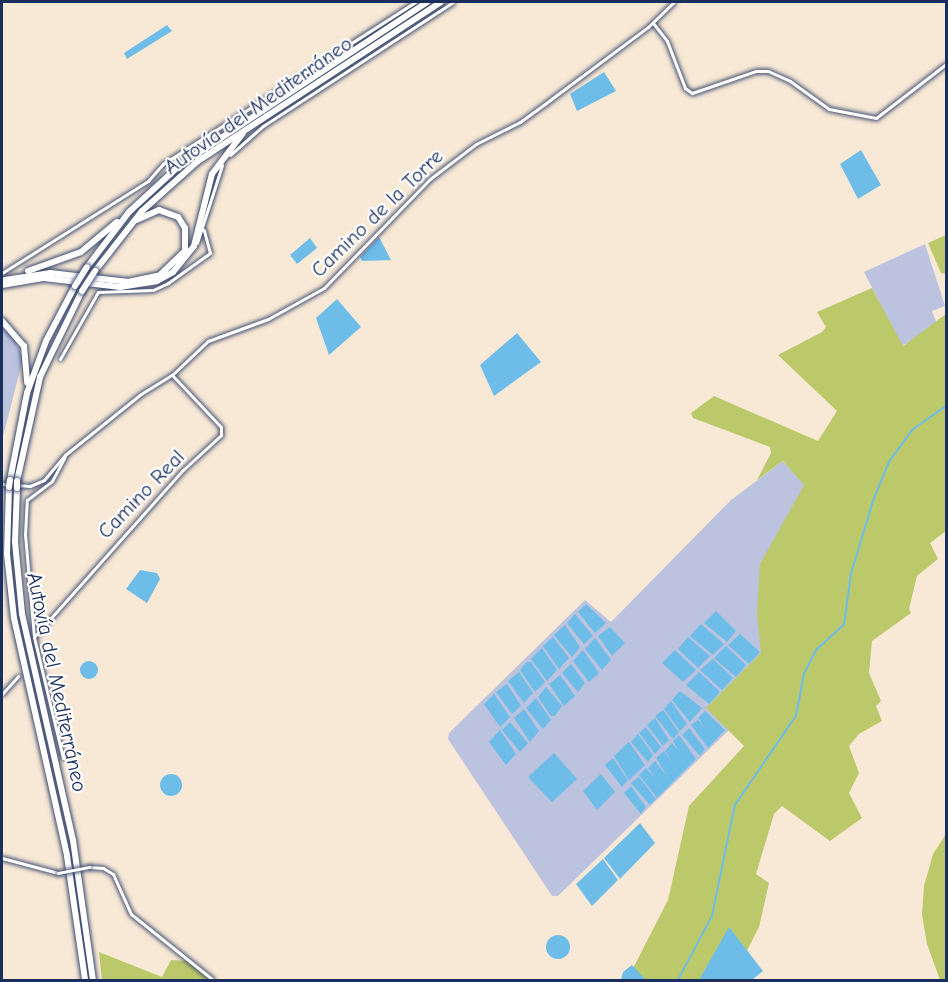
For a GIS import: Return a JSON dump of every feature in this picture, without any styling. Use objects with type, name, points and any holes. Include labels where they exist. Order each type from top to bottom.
[{"type":"highway","name":"Autovía del Mediterráneo","points":[[85,981],[67,856],[14,618],[7,554],[9,483],[19,423],[27,393],[46,341],[75,286],[129,212],[210,142],[427,2]]},
{"type":"highway","name":"Autovía del Mediterráneo","points":[[93,981],[73,840],[22,614],[15,542],[17,484],[26,431],[57,338],[94,271],[131,223],[177,178],[254,123],[441,2]]},
{"type":"highway","points":[[2,282],[44,278],[120,287],[140,285],[173,272],[195,245],[201,233],[218,163],[254,123]]},
{"type":"highway","points":[[2,282],[51,273],[114,282],[145,280],[180,260],[188,242],[178,217],[159,210],[131,223]]},
{"type":"highway","points":[[2,282],[81,252],[129,212]]},
{"type":"highway","points":[[2,321],[24,346],[28,365],[27,393]]},
{"type":"street","points":[[2,273],[148,181],[164,164],[415,2]]},
{"type":"street","points":[[204,214],[223,163],[242,142],[453,2]]},
{"type":"street","name":"Camino de la Torre","points":[[2,483],[38,484],[66,455],[141,394],[172,375],[214,338],[268,319],[324,288],[430,178],[476,144],[520,122],[653,23],[674,2]]},
{"type":"street","points":[[653,23],[667,41],[688,92],[768,71],[790,81],[828,109],[876,118],[946,64]]},
{"type":"street","points":[[201,233],[207,243]]},
{"type":"street","points":[[60,359],[98,292],[159,288],[190,264],[208,256],[207,243],[201,233]]},
{"type":"street","points":[[195,245],[207,243]]},
{"type":"street","name":"Camino Real","points":[[34,637],[119,538],[221,435],[221,427],[172,375]]},
{"type":"street","points":[[63,758],[34,637],[26,580],[26,504],[52,481],[66,455]]},
{"type":"street","points":[[2,694],[18,676]]},
{"type":"street","points":[[2,858],[58,873],[89,867],[103,868],[113,874],[131,914],[213,981]]},
{"type":"shaded area","points":[[925,244],[945,306],[932,311],[937,324],[902,346],[864,272]]},
{"type":"shaded area","points":[[2,326],[13,336],[23,359],[2,440]]},
{"type":"shaded area","points":[[783,461],[807,488],[763,652],[730,729],[558,896],[552,896],[448,739],[449,733],[585,600],[611,622],[731,500]]},
{"type":"green space","points":[[946,235],[946,274],[941,273],[928,243]]},
{"type":"green space","points":[[872,288],[903,346],[946,314],[946,531],[930,543],[938,559],[917,576],[909,609],[911,613],[872,641],[869,673],[881,701],[876,706],[882,721],[859,734],[849,746],[859,773],[849,793],[862,818],[830,841],[782,806],[774,814],[756,874],[769,883],[759,927],[732,980],[627,980],[668,900],[689,806],[744,746],[706,708],[761,653],[757,615],[760,564],[804,485],[783,461],[757,480],[771,453],[770,447],[693,418],[691,413],[714,396],[818,441],[837,411],[778,355],[822,332],[826,327],[817,312]]},
{"type":"green space","points":[[946,834],[946,980],[940,980],[927,944],[922,915],[924,886],[933,854]]},
{"type":"green space","points":[[99,952],[162,977],[171,960],[187,961],[211,980],[102,980]]},
{"type":"water","points":[[167,25],[172,31],[127,59],[124,53]]},
{"type":"water","points":[[604,72],[616,91],[577,111],[570,94]]},
{"type":"water","points":[[861,150],[881,185],[858,199],[840,164]]},
{"type":"water","points":[[379,237],[391,260],[362,261],[360,257]]},
{"type":"water","points":[[310,238],[317,248],[297,264],[290,255]]},
{"type":"water","points":[[337,299],[361,327],[329,355],[316,318]]},
{"type":"water","points":[[517,333],[541,362],[494,396],[480,365]]},
{"type":"water","points":[[140,570],[157,573],[160,579],[147,603],[126,589]]},
{"type":"water","points":[[586,604],[606,623],[595,633],[578,612]]},
{"type":"water","points":[[716,611],[736,631],[727,642],[704,623]]},
{"type":"water","points":[[575,614],[593,636],[584,644],[567,623]]},
{"type":"water","points":[[701,624],[724,644],[713,655],[690,636]]},
{"type":"water","points":[[565,625],[580,647],[572,657],[554,635]]},
{"type":"water","points":[[610,627],[625,643],[612,656],[598,636]]},
{"type":"water","points":[[740,634],[760,652],[749,664],[728,645]]},
{"type":"water","points":[[553,637],[569,658],[559,669],[543,646]]},
{"type":"water","points":[[688,637],[710,656],[698,668],[678,649]]},
{"type":"water","points":[[595,638],[611,660],[602,670],[585,649]]},
{"type":"water","points":[[726,646],[746,665],[736,677],[714,658]]},
{"type":"water","points":[[542,648],[557,670],[547,681],[531,659]]},
{"type":"water","points":[[583,650],[599,673],[589,682],[573,661]]},
{"type":"water","points":[[675,650],[696,670],[683,682],[662,663]]},
{"type":"water","points":[[713,659],[733,678],[722,690],[700,670]]},
{"type":"water","points":[[89,661],[95,664],[98,670],[95,676],[89,679],[83,676],[80,670],[83,664]]},
{"type":"water","points":[[527,662],[531,662],[545,682],[535,692],[520,670]]},
{"type":"water","points":[[571,664],[585,683],[578,692],[562,673]]},
{"type":"water","points":[[519,672],[533,693],[524,703],[508,681]]},
{"type":"water","points":[[699,672],[720,692],[709,704],[686,685]]},
{"type":"water","points":[[560,675],[575,696],[564,706],[549,684]]},
{"type":"water","points":[[507,684],[521,706],[512,714],[496,692]]},
{"type":"water","points":[[546,687],[562,706],[555,716],[551,716],[538,697]]},
{"type":"water","points":[[680,691],[702,708],[690,722],[672,700]]},
{"type":"water","points":[[494,694],[510,717],[500,727],[484,704]]},
{"type":"water","points":[[536,698],[551,720],[543,729],[526,708]]},
{"type":"water","points":[[671,701],[687,724],[680,731],[664,709]]},
{"type":"water","points":[[524,709],[539,731],[530,742],[514,718]]},
{"type":"water","points":[[663,710],[679,732],[673,739],[655,716]]},
{"type":"water","points":[[705,711],[725,730],[708,748],[691,725],[698,720],[705,728],[698,718]]},
{"type":"water","points":[[655,718],[669,740],[663,746],[647,725]]},
{"type":"water","points":[[510,722],[528,743],[520,752],[502,730]]},
{"type":"water","points":[[646,727],[661,747],[655,754],[639,733]]},
{"type":"water","points":[[689,728],[705,749],[700,756],[682,735]]},
{"type":"water","points":[[500,730],[516,754],[506,765],[489,742]]},
{"type":"water","points":[[638,734],[653,755],[648,762],[631,742]]},
{"type":"water","points":[[679,735],[696,759],[657,798],[639,775],[646,768],[655,778],[648,768],[655,761],[667,776],[656,758],[664,751],[674,765],[665,751],[672,743],[678,750],[673,741]]},
{"type":"water","points":[[629,742],[645,765],[629,780],[614,756]]},
{"type":"water","points":[[554,753],[577,779],[552,802],[528,777]]},
{"type":"water","points":[[613,758],[628,780],[622,787],[605,765]]},
{"type":"water","points":[[171,774],[179,777],[182,785],[179,793],[171,796],[163,793],[160,785],[163,777]]},
{"type":"water","points":[[601,774],[615,792],[597,810],[583,791]]},
{"type":"water","points":[[639,777],[656,799],[650,805],[631,783]]},
{"type":"water","points":[[631,786],[646,807],[641,814],[624,793]]},
{"type":"water","points":[[640,823],[655,843],[620,879],[604,858]]},
{"type":"water","points":[[603,859],[618,880],[592,906],[576,884]]},
{"type":"water","points":[[729,927],[763,971],[752,980],[699,980]]},
{"type":"water","points":[[558,935],[567,938],[570,947],[567,956],[558,959],[549,956],[546,947],[549,938]]},
{"type":"water","points":[[632,965],[645,979],[649,980],[621,980],[623,972]]},
{"type":"waterway","points":[[678,980],[712,916],[735,805],[796,716],[804,674],[817,649],[844,625],[851,574],[873,501],[889,462],[912,430],[946,406]]}]
